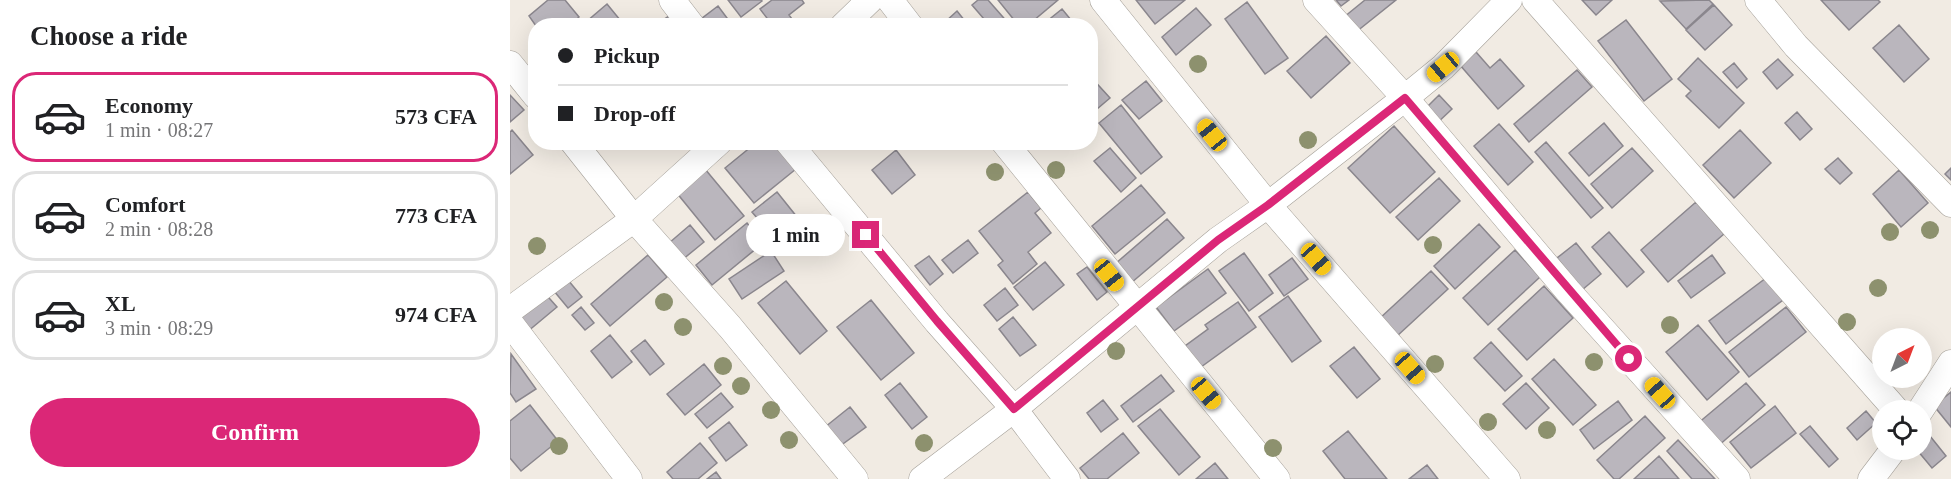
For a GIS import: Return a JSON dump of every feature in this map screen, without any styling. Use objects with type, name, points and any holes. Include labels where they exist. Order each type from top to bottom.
[{"type":"street","points":[[672,0],[686,18]]},
{"type":"street","points":[[851,18],[870,0]]},
{"type":"street","points":[[890,0],[904,18]]},
{"type":"street","points":[[1103,0],[1268,205],[1507,479]]},
{"type":"street","points":[[1316,0],[1405,98],[1568,291],[1737,479]]},
{"type":"street","points":[[922,479],[1014,409],[1218,240],[1268,205],[1443,67],[1509,0]]},
{"type":"street","points":[[1535,0],[1887,400]]},
{"type":"street","points":[[1758,0],[1796,46],[1951,204]]},
{"type":"street","points":[[510,64],[528,86]]},
{"type":"street","points":[[579,150],[634,219],[730,327],[855,479]]},
{"type":"street","points":[[510,310],[634,219],[710,150]]},
{"type":"street","points":[[795,150],[937,321],[1014,409],[1066,479]]},
{"type":"street","points":[[1010,150],[1136,308],[1277,479]]},
{"type":"street","points":[[510,322],[629,479]]},
{"type":"street","points":[[1927,400],[1951,363]]},
{"type":"street","points":[[1872,479],[1886,460]]},
{"type":"building","points":[[548,0],[565,0],[579,17],[530,18],[529,16]]},
{"type":"building","points":[[728,0],[761,0],[762,1],[741,17]]},
{"type":"building","points":[[772,0],[802,0],[804,3],[789,15],[791,18],[767,18],[760,9]]},
{"type":"building","points":[[978,0],[988,0],[1004,18],[983,18],[972,5]]},
{"type":"building","points":[[998,0],[1058,0],[1037,18],[1013,18]]},
{"type":"building","points":[[1136,0],[1185,0],[1155,24]]},
{"type":"building","points":[[1336,0],[1349,0],[1341,6]]},
{"type":"building","points":[[1365,0],[1396,0],[1356,32],[1344,17]]},
{"type":"building","points":[[1582,0],[1612,0],[1596,15]]},
{"type":"building","points":[[1709,0],[1713,4],[1686,29],[1660,1]]},
{"type":"building","points":[[1821,0],[1878,0],[1880,2],[1849,30]]},
{"type":"building","points":[[1247,2],[1288,58],[1265,74],[1225,19]]},
{"type":"building","points":[[607,4],[618,18],[591,18]]},
{"type":"building","points":[[1714,5],[1732,25],[1705,50],[1686,30]]},
{"type":"building","points":[[718,6],[727,18],[702,18]]},
{"type":"building","points":[[1196,8],[1211,25],[1176,55],[1162,37]]},
{"type":"building","points":[[1062,9],[1069,18],[1051,18]]},
{"type":"building","points":[[957,11],[963,18],[949,18]]},
{"type":"building","points":[[1626,20],[1672,79],[1644,101],[1598,41]]},
{"type":"building","points":[[1899,25],[1929,59],[1904,82],[1873,48]]},
{"type":"building","points":[[1326,36],[1350,63],[1311,98],[1287,71]]},
{"type":"building","points":[[1476,52],[1490,68],[1500,59],[1524,86],[1498,109],[1460,65]]},
{"type":"building","points":[[1698,58],[1744,103],[1719,128],[1686,96],[1691,91],[1678,79]]},
{"type":"building","points":[[1778,59],[1793,75],[1777,89],[1763,72]]},
{"type":"building","points":[[1734,63],[1747,79],[1737,88],[1723,72]]},
{"type":"building","points":[[1577,70],[1592,87],[1529,142],[1514,124]]},
{"type":"building","points":[[1146,81],[1162,101],[1139,119],[1122,100]]},
{"type":"building","points":[[1098,85],[1110,98],[1098,108]]},
{"type":"building","points":[[510,95],[524,110],[510,122]]},
{"type":"building","points":[[1439,95],[1452,109],[1435,125],[1422,112]]},
{"type":"building","points":[[1121,105],[1162,157],[1141,174],[1099,123]]},
{"type":"building","points":[[1797,112],[1812,129],[1800,140],[1785,123]]},
{"type":"building","points":[[1604,123],[1623,146],[1589,176],[1569,153]]},
{"type":"building","points":[[1499,124],[1533,162],[1508,185],[1474,146]]},
{"type":"building","points":[[1394,126],[1435,172],[1390,213],[1348,168]]},
{"type":"building","points":[[512,130],[533,155],[510,174],[510,132]]},
{"type":"building","points":[[1740,130],[1771,163],[1734,198],[1703,165]]},
{"type":"building","points":[[1546,142],[1603,208],[1591,218],[1535,152]]},
{"type":"building","points":[[1110,148],[1136,178],[1121,192],[1094,161]]},
{"type":"building","points":[[1632,148],[1653,171],[1612,208],[1591,184]]},
{"type":"building","points":[[747,150],[781,150],[796,169],[754,203],[725,168]]},
{"type":"building","points":[[896,150],[915,175],[892,194],[872,170]]},
{"type":"building","points":[[1838,158],[1852,173],[1840,184],[1825,169]]},
{"type":"building","points":[[1951,168],[1951,180],[1945,174]]},
{"type":"building","points":[[705,169],[744,216],[715,240],[676,192]]},
{"type":"building","points":[[1899,170],[1928,203],[1901,227],[1873,194]]},
{"type":"building","points":[[1439,178],[1460,201],[1418,240],[1396,217]]},
{"type":"building","points":[[1141,185],[1165,213],[1115,254],[1092,226]]},
{"type":"building","points":[[777,192],[805,227],[781,246],[752,212]]},
{"type":"building","points":[[1028,192],[1041,208],[1035,213],[1051,233],[1028,252],[1037,264],[1013,284],[998,265],[1003,261],[979,231]]},
{"type":"building","points":[[1696,202],[1724,234],[1668,282],[1641,250]]},
{"type":"building","points":[[1167,219],[1184,238],[1131,283],[1115,264]]},
{"type":"building","points":[[747,223],[763,243],[712,285],[696,265]]},
{"type":"building","points":[[1479,224],[1500,247],[1455,289],[1434,266]]},
{"type":"building","points":[[690,225],[704,242],[682,260],[669,243]]},
{"type":"building","points":[[1609,232],[1644,272],[1627,287],[1592,247]]},
{"type":"building","points":[[968,240],[978,253],[953,273],[942,260]]},
{"type":"building","points":[[1576,243],[1601,274],[1582,290],[1557,258]]},
{"type":"building","points":[[1515,250],[1540,277],[1488,325],[1463,298]]},
{"type":"building","points":[[771,251],[784,271],[742,299],[729,279]]},
{"type":"building","points":[[1244,253],[1273,293],[1249,311],[1219,271]]},
{"type":"building","points":[[648,255],[667,277],[610,326],[591,304]]},
{"type":"building","points":[[1712,255],[1725,273],[1691,298],[1678,281]]},
{"type":"building","points":[[929,256],[943,274],[930,285],[915,266]]},
{"type":"building","points":[[1292,258],[1308,279],[1284,296],[1269,275]]},
{"type":"building","points":[[1045,262],[1064,285],[1033,310],[1014,287]]},
{"type":"building","points":[[1087,267],[1107,292],[1097,300],[1077,274]]},
{"type":"building","points":[[1208,269],[1226,293],[1174,331],[1156,307]]},
{"type":"building","points":[[1431,271],[1448,289],[1396,337],[1379,319]]},
{"type":"building","points":[[1766,278],[1783,300],[1726,344],[1709,321]]},
{"type":"building","points":[[568,280],[582,297],[568,308],[554,291]]},
{"type":"building","points":[[786,281],[827,331],[800,354],[758,303]]},
{"type":"building","points":[[1544,286],[1573,318],[1527,360],[1498,329]]},
{"type":"building","points":[[1005,288],[1018,305],[997,321],[984,305]]},
{"type":"building","points":[[542,290],[557,307],[527,332],[513,316]]},
{"type":"building","points":[[1288,296],[1321,341],[1292,362],[1259,317]]},
{"type":"building","points":[[871,300],[914,353],[881,380],[837,327]]},
{"type":"building","points":[[1238,302],[1256,327],[1201,367],[1185,346],[1208,329],[1205,325]]},
{"type":"building","points":[[581,307],[594,323],[585,330],[572,315]]},
{"type":"building","points":[[1786,307],[1806,332],[1749,377],[1729,352]]},
{"type":"building","points":[[1013,317],[1036,345],[1020,356],[999,329]]},
{"type":"building","points":[[1698,325],[1739,372],[1707,400],[1666,352]]},
{"type":"building","points":[[610,335],[632,362],[612,378],[591,351]]},
{"type":"building","points":[[645,340],[664,364],[650,375],[631,351]]},
{"type":"building","points":[[1491,342],[1522,376],[1505,391],[1474,358]]},
{"type":"building","points":[[1354,347],[1380,379],[1357,398],[1330,366]]},
{"type":"building","points":[[511,354],[536,389],[516,402],[510,393]]},
{"type":"building","points":[[1554,359],[1596,405],[1573,425],[1532,379]]},
{"type":"building","points":[[704,364],[721,385],[685,415],[667,394]]},
{"type":"building","points":[[1161,375],[1174,391],[1133,422],[1121,406]]},
{"type":"building","points":[[900,383],[927,417],[912,429],[885,395]]},
{"type":"building","points":[[1526,383],[1549,408],[1526,429],[1503,404]]},
{"type":"building","points":[[1746,383],[1765,405],[1717,447],[1697,424]]},
{"type":"building","points":[[1951,392],[1951,427],[1934,406]]},
{"type":"building","points":[[721,393],[733,407],[707,428],[695,414]]},
{"type":"building","points":[[1103,400],[1118,419],[1101,432],[1087,413]]},
{"type":"building","points":[[1618,401],[1632,420],[1594,449],[1580,430]]},
{"type":"building","points":[[530,405],[558,441],[521,471],[510,458],[510,421]]},
{"type":"building","points":[[1775,406],[1796,433],[1751,468],[1730,442]]},
{"type":"building","points":[[850,407],[866,427],[840,446],[825,427]]},
{"type":"building","points":[[1160,409],[1200,457],[1179,475],[1138,426]]},
{"type":"building","points":[[1866,411],[1872,418],[1872,427],[1857,440],[1847,428]]},
{"type":"building","points":[[1645,416],[1665,438],[1619,479],[1614,479],[1597,460]]},
{"type":"building","points":[[729,422],[747,445],[726,461],[709,438]]},
{"type":"building","points":[[1810,426],[1838,459],[1829,467],[1800,434]]},
{"type":"building","points":[[1348,431],[1387,479],[1345,479],[1323,451]]},
{"type":"building","points":[[1123,433],[1139,453],[1107,479],[1089,479],[1080,468]]},
{"type":"building","points":[[1932,438],[1946,456],[1932,468],[1925,460],[1932,460]]},
{"type":"building","points":[[1678,440],[1715,479],[1692,479],[1667,451]]},
{"type":"building","points":[[700,443],[717,463],[698,479],[673,479],[667,472]]},
{"type":"building","points":[[1659,456],[1679,479],[1634,479]]},
{"type":"building","points":[[1215,463],[1228,479],[1196,479]]},
{"type":"building","points":[[1427,465],[1438,479],[1409,479]]},
{"type":"building","points":[[716,472],[721,479],[707,479]]},
{"type":"route","points":[[866,235],[1014,409],[1218,240],[1268,205],[1405,98],[1568,291],[1629,359]]}]
